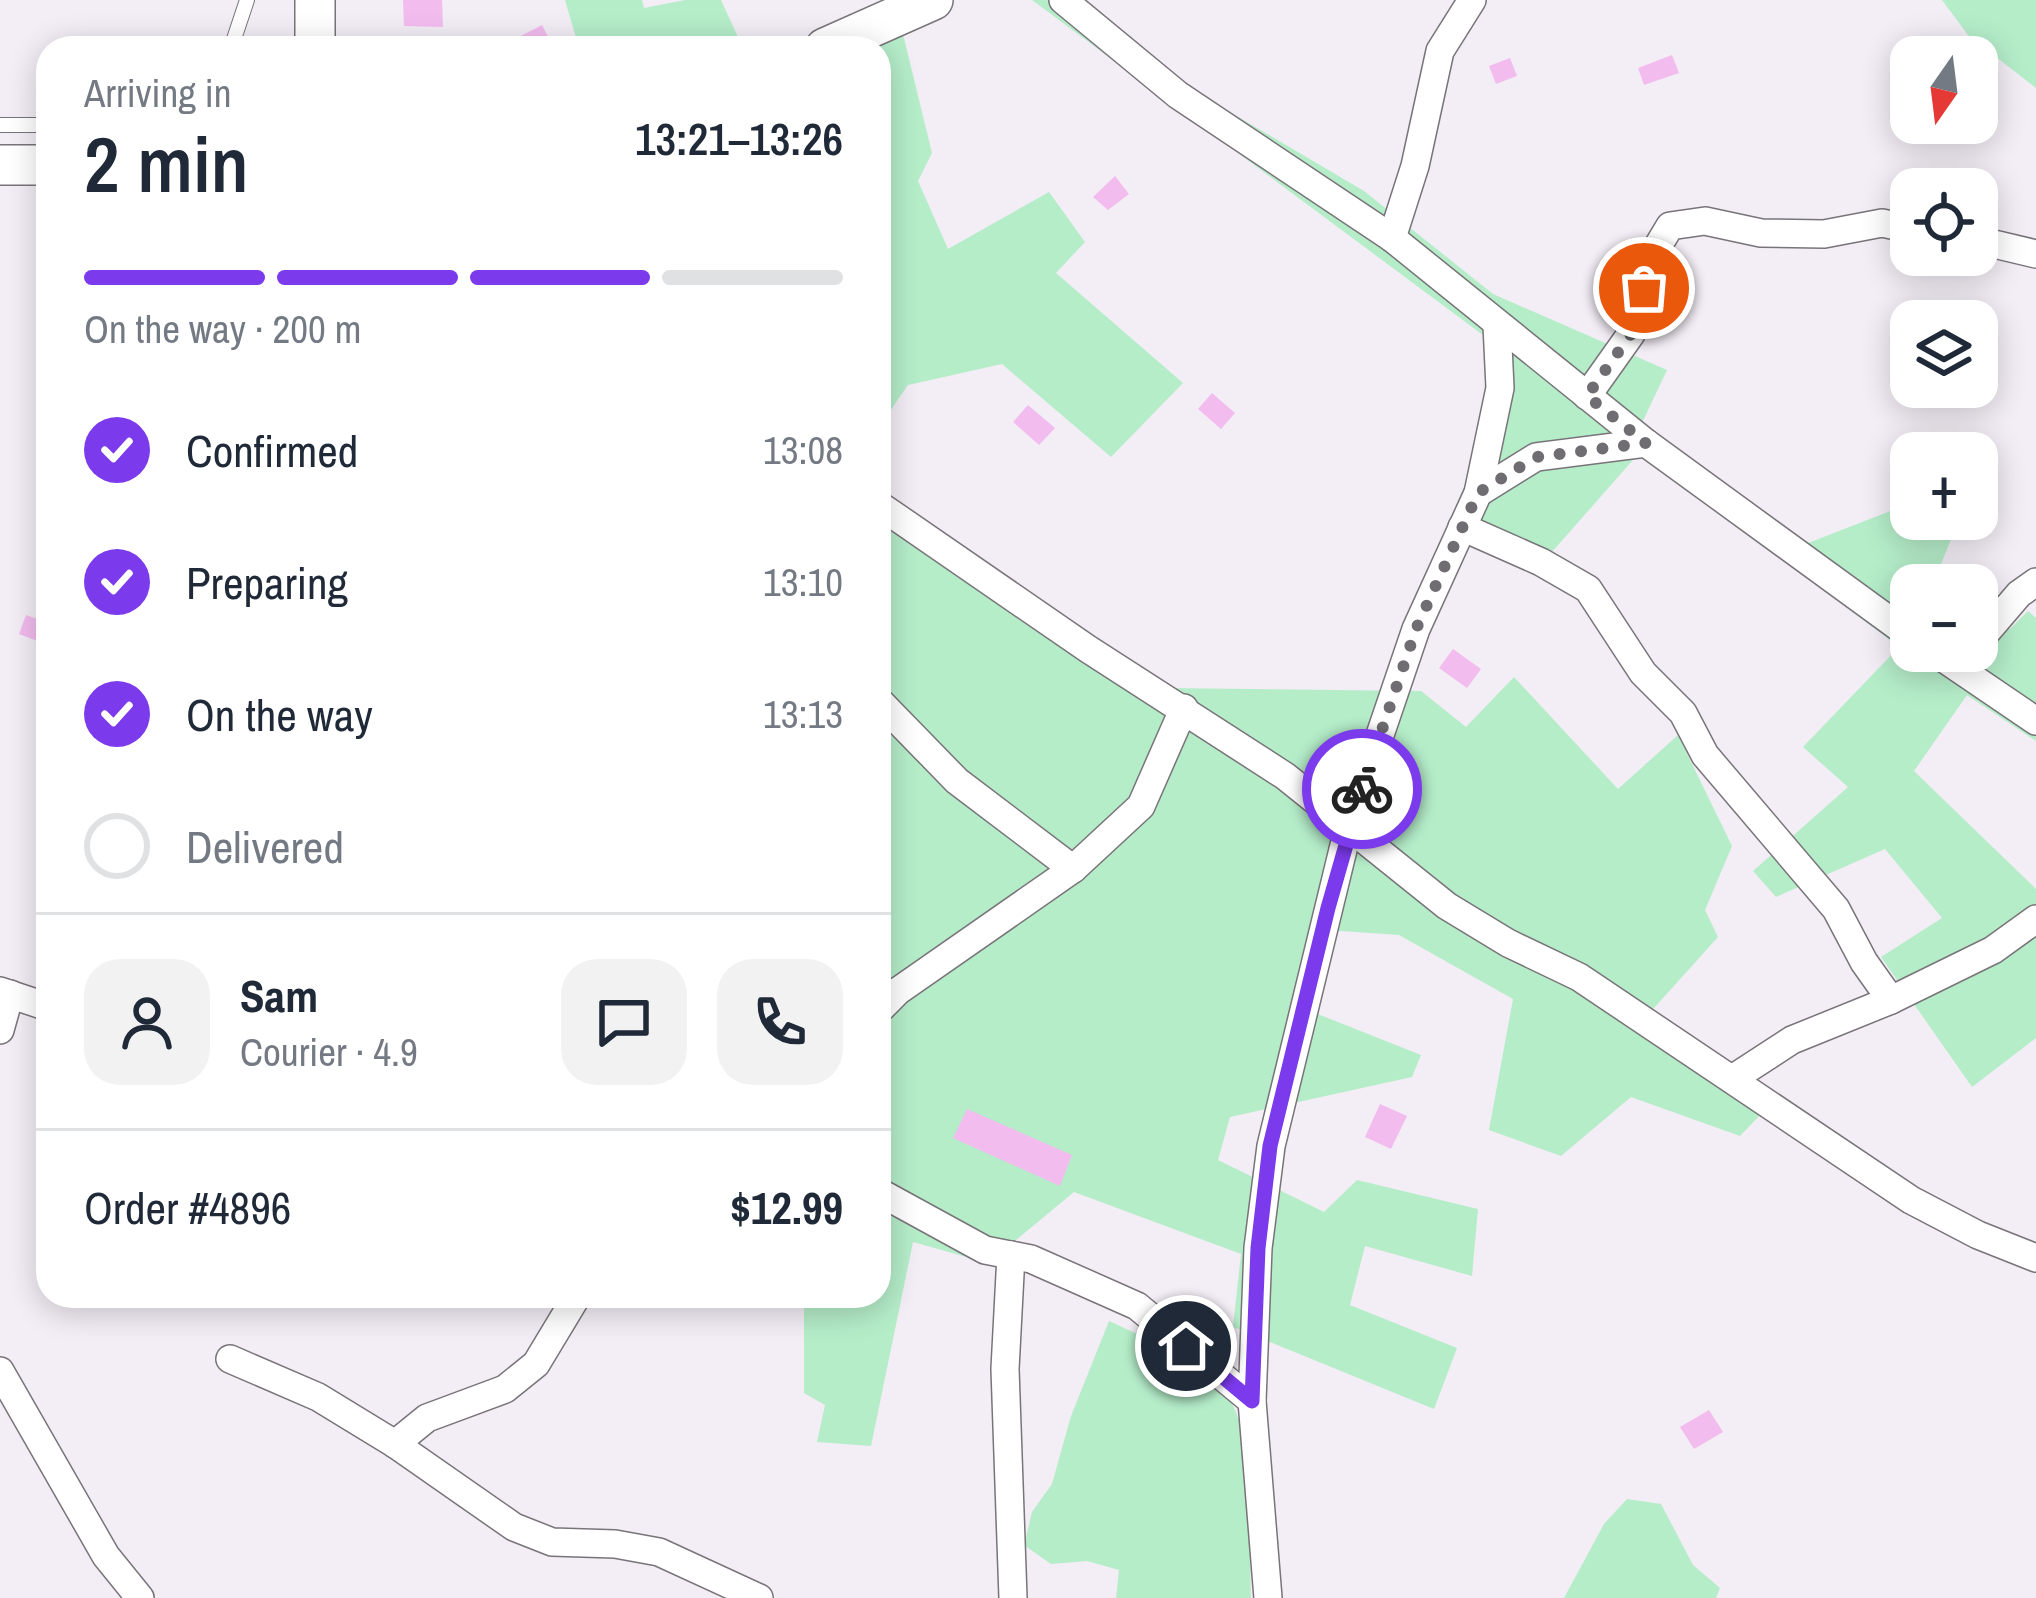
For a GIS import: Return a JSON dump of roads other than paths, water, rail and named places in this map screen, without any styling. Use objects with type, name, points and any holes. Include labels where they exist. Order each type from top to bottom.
[{"type":"street","points":[[315,0],[315,36]]},
{"type":"street","points":[[852,36],[933,0]]},
{"type":"street","points":[[1064,0],[1178,95],[1392,238],[1646,443],[1890,621]]},
{"type":"street","points":[[1392,238],[1414,166],[1439,51],[1472,0]]},
{"type":"street","points":[[0,165],[36,165]]},
{"type":"street","points":[[1587,396],[1631,334],[1655,251],[1670,226],[1705,220],[1761,232],[1824,234],[1890,225]]},
{"type":"street","points":[[1998,245],[2036,254]]},
{"type":"street","points":[[1268,1598],[1252,1401],[1258,1248],[1270,1146],[1348,829],[1416,629],[1478,493],[1500,388],[1497,325]]},
{"type":"street","points":[[1478,493],[1536,457],[1646,443]]},
{"type":"street","points":[[891,514],[1285,776],[1447,905],[1508,943],[1579,977],[1911,1200],[2036,1258]]},
{"type":"street","points":[[1462,527],[1588,589],[1643,673],[1683,713],[1705,755],[1836,909],[1891,1000]]},
{"type":"street","points":[[1998,618],[2036,582]]},
{"type":"street","points":[[1979,672],[2036,722]]},
{"type":"street","points":[[891,998],[1073,869],[1141,806],[1184,708]]},
{"type":"street","points":[[891,713],[957,781],[1073,869]]},
{"type":"street","points":[[1732,1079],[1792,1040],[1891,1000],[1993,950],[2036,919]]},
{"type":"street","points":[[0,1030],[5,992],[36,1003]]},
{"type":"street","points":[[891,1199],[985,1250],[1030,1259],[1137,1306],[1252,1401]]},
{"type":"street","points":[[1012,1256],[1005,1369],[1012,1598]]},
{"type":"street","points":[[395,1444],[427,1418],[505,1390],[536,1364],[570,1308]]},
{"type":"street","points":[[230,1359],[318,1397],[514,1527],[552,1542],[616,1544],[658,1552],[759,1598]]},
{"type":"street","points":[[0,1371],[106,1556],[140,1598]]},
{"type":"lane","points":[[235,36],[247,0]]},
{"type":"lane","points":[[0,125],[36,125]]}]
